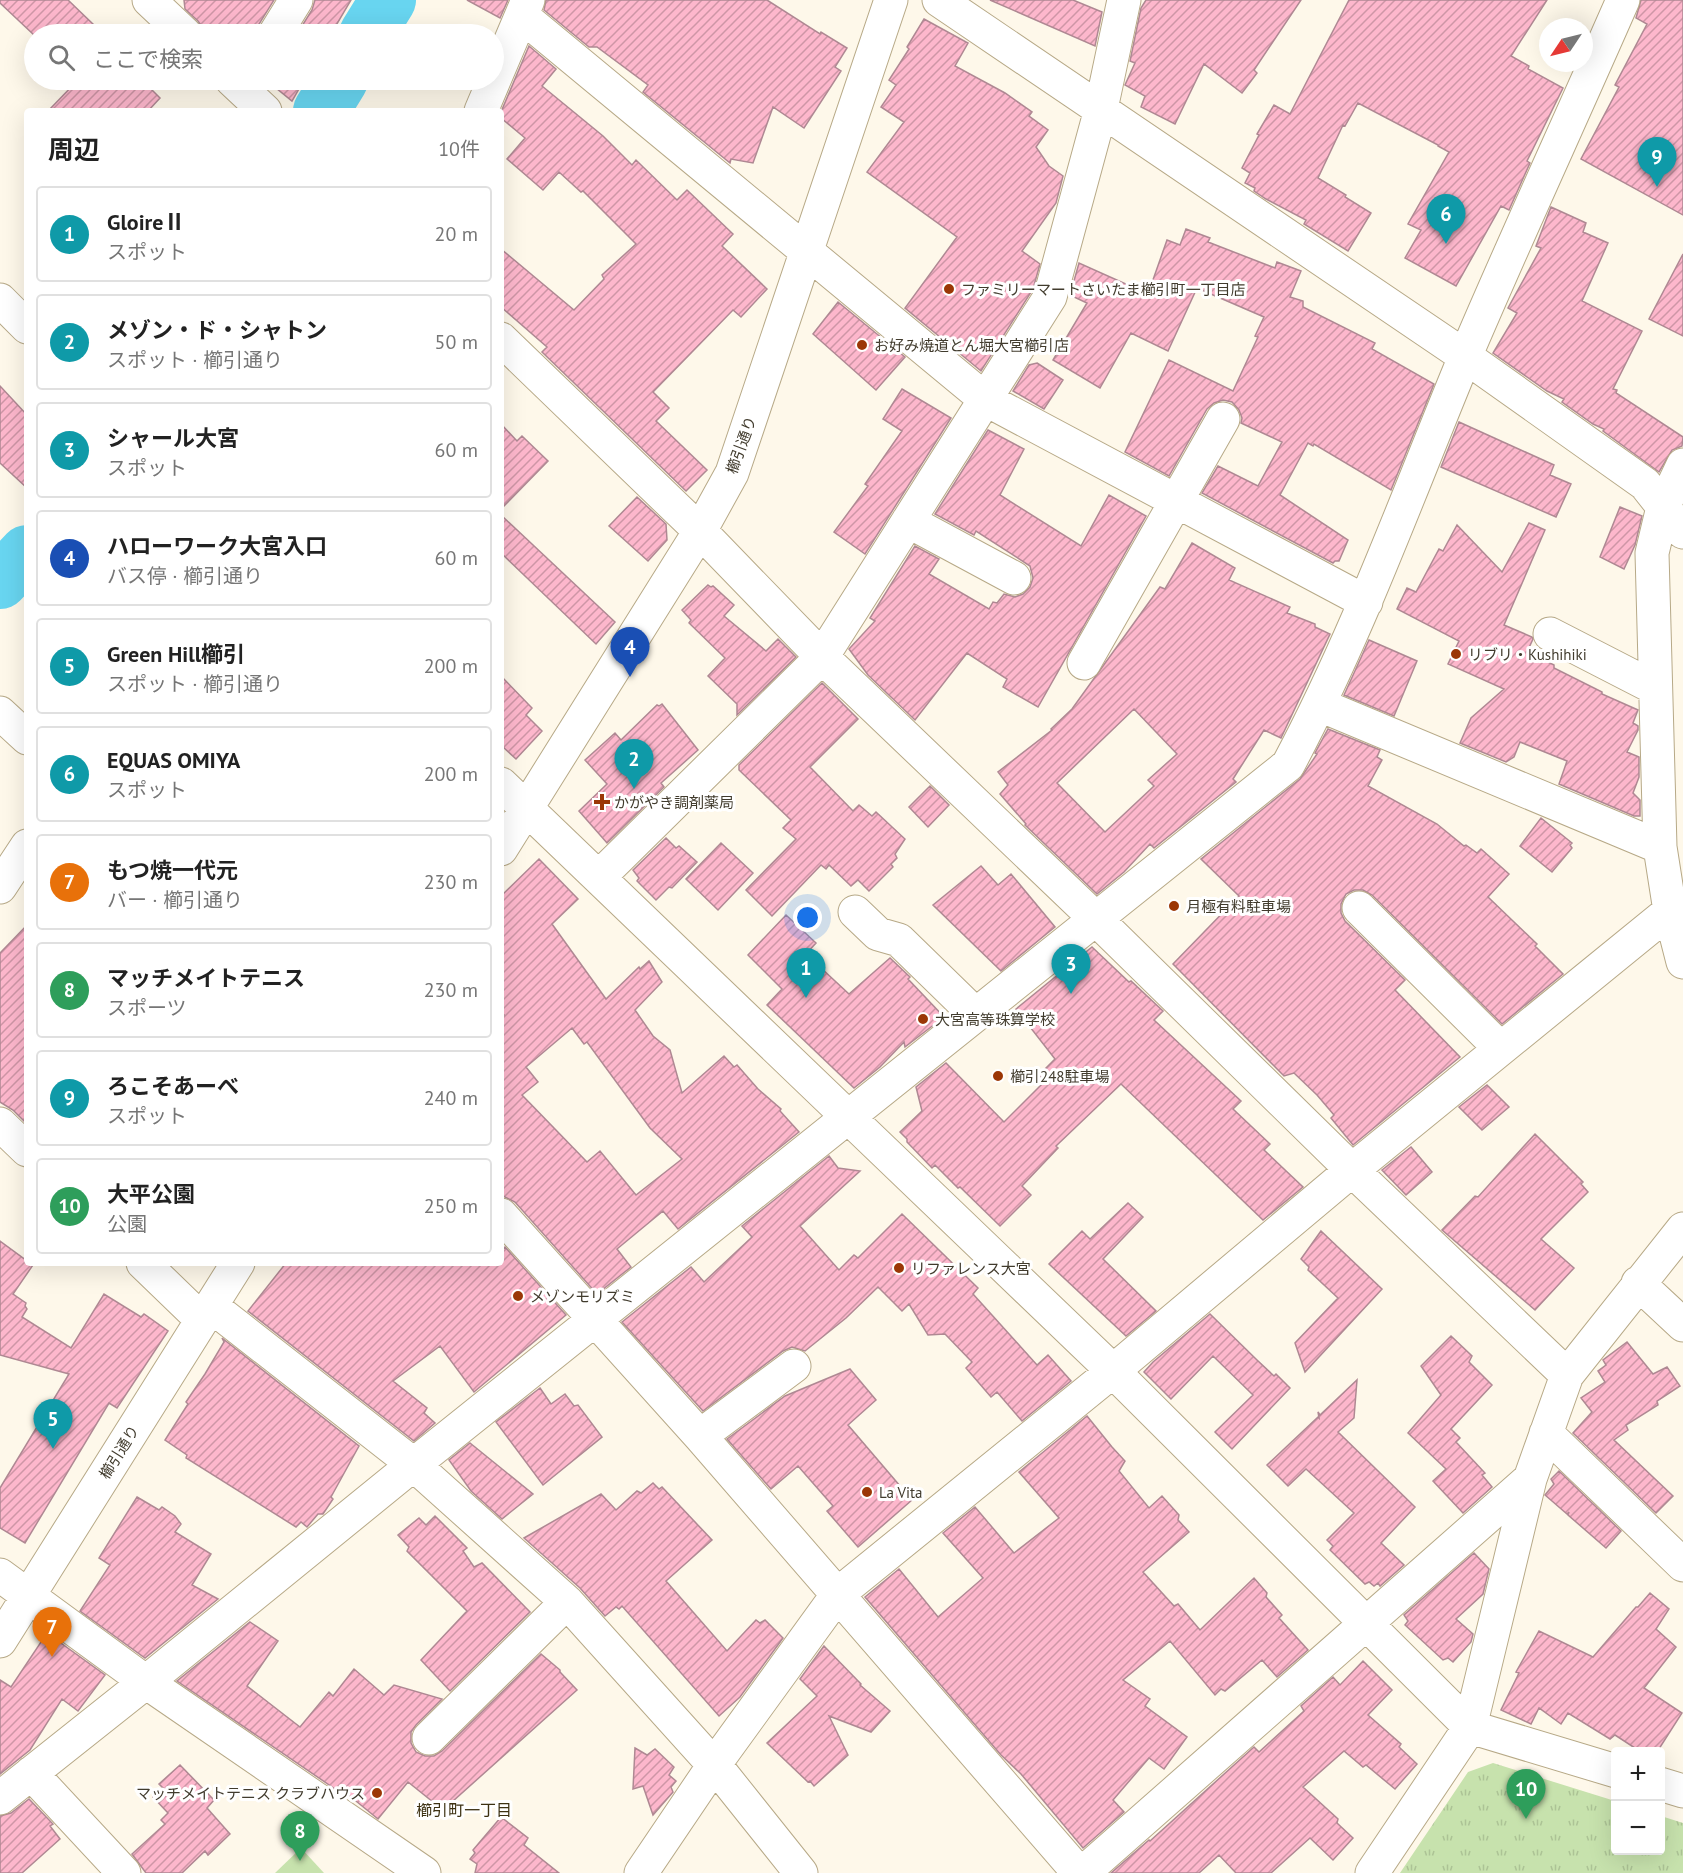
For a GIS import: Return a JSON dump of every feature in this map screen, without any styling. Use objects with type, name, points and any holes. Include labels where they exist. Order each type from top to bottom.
[{"type":"street","points":[[281,24],[296,0]]},
{"type":"street","name":"櫛引通り","points":[[504,844],[700,531],[732,473],[891,0]]},
{"type":"street","points":[[939,0],[1466,357],[1646,484],[1683,532]]},
{"type":"street","points":[[599,877],[822,657],[1050,297],[1101,109],[1124,0]]},
{"type":"street","points":[[0,1798],[413,1464],[1288,765],[1320,705],[1466,357],[1623,0]]},
{"type":"street","points":[[159,4],[176,24]]},
{"type":"street","points":[[504,57],[525,8],[807,253],[985,399],[1365,602]]},
{"type":"street","points":[[482,108],[490,90]]},
{"type":"street","points":[[0,300],[24,324]]},
{"type":"street","points":[[504,342],[700,531],[822,657],[1567,1375]]},
{"type":"street","points":[[1084,663],[1174,501],[1223,419]]},
{"type":"street","points":[[1683,465],[1663,507],[1652,553],[1660,847],[1670,911],[1683,962]]},
{"type":"street","points":[[908,521],[1014,578]]},
{"type":"street","points":[[1550,634],[1655,688]]},
{"type":"street","points":[[1320,705],[1660,847]]},
{"type":"street","points":[[0,713],[24,735]]},
{"type":"street","points":[[504,787],[1113,1371],[1470,1727],[1611,1769]]},
{"type":"street","points":[[2,881],[24,850]]},
{"type":"street","points":[[1359,908],[1500,1048]]},
{"type":"street","points":[[641,1873],[714,1765],[838,1594],[1113,1371],[1352,1170],[1670,911]]},
{"type":"street","points":[[855,912],[878,934],[899,940],[975,1014]]},
{"type":"street","points":[[0,1124],[24,1147]]},
{"type":"street","points":[[504,1218],[700,1436],[1081,1873],[1530,1479]]},
{"type":"street","points":[[1372,1873],[1470,1727],[1530,1479],[1567,1375],[1683,1229]]},
{"type":"street","points":[[147,1266],[207,1313],[413,1464],[567,1602],[714,1765],[801,1873]]},
{"type":"street","name":"櫛引通り","points":[[0,1641],[236,1266]]},
{"type":"street","points":[[1638,1283],[1683,1325]]},
{"type":"street","points":[[700,1436],[794,1366]]},
{"type":"street","points":[[1546,1433],[1683,1565]]},
{"type":"street","points":[[0,1575],[146,1682],[424,1873]]},
{"type":"street","points":[[429,1738],[567,1602]]},
{"type":"street","points":[[31,1773],[124,1873]]},
{"type":"street","points":[[1665,1786],[1683,1791]]},
{"type":"green space","points":[[1493,1763],[1611,1800],[1611,1855],[1665,1855],[1665,1817],[1683,1823],[1683,1873],[1400,1873],[1468,1772]]},
{"type":"green space","points":[[301,1848],[324,1873],[275,1873]]},
{"type":"building","points":[[0,0],[68,0],[93,24],[24,26],[0,3]]},
{"type":"building","points":[[184,0],[274,0],[259,24],[200,24],[185,9]]},
{"type":"building","points":[[315,0],[351,0],[337,24],[303,24]]},
{"type":"building","points":[[467,0],[508,0],[500,18]]},
{"type":"building","points":[[546,0],[767,0],[820,34],[821,32],[847,48],[835,67],[841,71],[804,128],[773,107],[753,163],[731,159],[730,163],[643,92],[648,85],[597,47],[589,47],[544,10]]},
{"type":"building","points":[[990,0],[1073,0],[1102,12],[1095,46]]},
{"type":"building","points":[[1146,0],[1301,0],[1254,70],[1257,73],[1242,93],[1204,64],[1175,124],[1141,107],[1145,96],[1125,85],[1135,63],[1130,61],[1141,8]]},
{"type":"building","points":[[1349,0],[1547,0],[1511,56],[1529,66],[1528,69],[1563,88],[1527,161],[1530,163],[1509,210],[1501,206],[1456,286],[1405,258],[1421,230],[1408,224],[1449,152],[1358,103],[1345,126],[1343,125],[1318,178],[1371,213],[1348,251],[1304,224],[1306,220],[1266,199],[1254,191],[1255,188],[1245,183],[1250,173],[1242,168],[1259,135],[1257,134],[1274,105],[1290,114]]},
{"type":"building","points":[[1641,0],[1683,0],[1683,215],[1581,159],[1619,87],[1615,85],[1647,24],[1636,18]]},
{"type":"building","points":[[924,19],[968,43],[955,66],[1005,93],[1032,112],[1029,116],[1048,130],[1036,147],[1049,166],[1063,176],[1056,203],[1022,251],[1040,264],[1033,289],[981,371],[905,308],[957,237],[867,172],[904,122],[881,107],[896,85],[889,80],[909,49],[907,47]]},
{"type":"building","points":[[529,46],[556,69],[542,86],[603,136],[632,165],[636,160],[677,200],[687,190],[733,234],[722,246],[767,289],[741,317],[733,310],[653,392],[669,408],[656,421],[707,470],[686,491],[542,352],[547,347],[504,310],[504,252],[574,310],[604,279],[602,275],[636,244],[583,191],[581,192],[559,172],[543,190],[507,159],[525,138],[504,120],[503,108]]},
{"type":"building","points":[[68,90],[152,90],[160,98],[151,108],[51,108]]},
{"type":"building","points":[[279,90],[298,90],[292,101]]},
{"type":"building","points":[[1551,207],[1586,223],[1583,232],[1608,243],[1582,301],[1642,331],[1613,389],[1683,437],[1682,446],[1672,450],[1659,472],[1603,431],[1604,429],[1562,402],[1564,399],[1547,391],[1493,353],[1517,313],[1508,308],[1541,248],[1536,246]]},
{"type":"building","points":[[1186,229],[1210,238],[1208,242],[1275,268],[1277,262],[1301,271],[1290,297],[1303,301],[1303,307],[1375,343],[1372,349],[1434,384],[1391,490],[1314,444],[1313,446],[1308,443],[1280,495],[1348,540],[1339,561],[1333,563],[1202,493],[1218,466],[1258,486],[1282,442],[1241,423],[1239,410],[1232,402],[1223,400],[1207,409],[1169,476],[1125,452],[1169,360],[1233,391],[1258,337],[1255,336],[1264,317],[1197,288],[1168,351],[1131,333],[1100,388],[1053,360],[1087,303],[1070,295],[1079,263],[1148,294],[1167,240],[1180,245]]},
{"type":"building","points":[[1683,254],[1683,336],[1649,319]]},
{"type":"building","points":[[838,302],[905,357],[876,390],[813,334]]},
{"type":"building","points":[[1037,363],[1063,380],[1044,409],[1013,391],[1029,365]]},
{"type":"building","points":[[0,386],[24,412],[24,485],[0,463]]},
{"type":"building","points":[[902,389],[951,418],[865,554],[834,532],[868,486],[865,484],[902,431],[883,419]]},
{"type":"building","points":[[1459,422],[1554,465],[1550,475],[1571,484],[1556,517],[1441,467]]},
{"type":"building","points":[[504,427],[517,441],[522,436],[548,461],[504,506]]},
{"type":"building","points":[[988,430],[1024,449],[1000,495],[1081,546],[1109,495],[1146,516],[1038,707],[1003,687],[1007,679],[967,653],[915,720],[868,675],[849,649],[875,621],[870,618],[915,546],[939,559],[929,574],[989,609],[993,602],[997,603],[1004,594],[1015,597],[1023,594],[1030,587],[1033,578],[1030,566],[976,531],[974,535],[935,514]]},
{"type":"building","points":[[637,497],[666,524],[667,540],[648,561],[609,526]]},
{"type":"building","points":[[1620,507],[1642,516],[1635,545],[1624,569],[1600,557]]},
{"type":"building","points":[[504,518],[615,622],[596,644],[504,556]]},
{"type":"building","points":[[1529,523],[1545,530],[1504,625],[1532,637],[1527,652],[1554,665],[1554,668],[1602,694],[1638,710],[1633,723],[1638,726],[1638,730],[1627,752],[1639,757],[1639,777],[1633,793],[1640,800],[1640,816],[1634,816],[1559,784],[1567,761],[1520,742],[1514,757],[1506,762],[1460,743],[1471,718],[1504,689],[1448,664],[1459,641],[1397,609],[1407,588],[1416,592],[1439,549],[1443,551],[1457,525],[1502,572]]},
{"type":"building","points":[[1192,543],[1235,568],[1229,580],[1290,607],[1287,613],[1315,624],[1315,627],[1330,634],[1281,738],[1264,730],[1233,779],[1236,782],[1154,848],[1150,844],[1124,872],[1097,894],[1025,825],[1000,794],[1008,785],[998,772],[1052,730],[1072,709],[1160,587],[1165,589]],"holes":[[[1134,709],[1177,754],[1148,780],[1154,786],[1105,832],[1057,783]]]},
{"type":"building","points":[[708,585],[713,586],[734,605],[724,616],[766,651],[778,639],[796,657],[737,715],[737,704],[708,676],[725,658],[689,623],[691,620],[682,610]]},
{"type":"building","points":[[1369,640],[1417,661],[1394,716],[1344,695]]},
{"type":"building","points":[[504,679],[532,708],[526,715],[542,731],[516,759],[504,748]]},
{"type":"building","points":[[822,683],[858,719],[810,767],[853,811],[859,805],[872,816],[876,812],[905,839],[895,854],[897,858],[891,864],[893,867],[869,891],[858,880],[851,886],[829,865],[826,869],[821,865],[772,916],[746,890],[796,839],[783,828],[791,820],[739,770],[739,765]]},
{"type":"building","points":[[662,704],[698,750],[661,783],[664,787],[607,843],[579,811],[607,784],[585,760],[615,733],[621,740],[657,705]]},
{"type":"building","points":[[1328,729],[1380,750],[1377,757],[1382,760],[1368,786],[1437,824],[1464,846],[1466,845],[1477,853],[1481,849],[1509,874],[1488,897],[1537,944],[1535,946],[1563,974],[1502,1024],[1372,895],[1363,890],[1354,890],[1346,894],[1341,904],[1341,913],[1345,921],[1405,980],[1395,990],[1460,1057],[1353,1145],[1331,1118],[1334,1115],[1317,1095],[1294,1073],[1284,1076],[1173,964],[1239,896],[1201,859],[1300,779],[1317,754],[1315,753]]},
{"type":"building","points":[[930,786],[949,805],[928,827],[909,807]]},
{"type":"building","points":[[1541,818],[1572,843],[1570,845],[1572,848],[1552,872],[1520,846]]},
{"type":"building","points":[[666,838],[697,862],[672,888],[669,887],[656,900],[637,881],[639,878],[633,870]]},
{"type":"building","points":[[721,843],[753,873],[718,910],[686,879]]},
{"type":"building","points":[[539,859],[578,899],[552,924],[606,999],[639,967],[640,969],[649,961],[662,982],[635,1010],[653,1036],[670,1050],[682,1093],[724,1056],[734,1067],[737,1065],[758,1089],[781,1109],[780,1111],[799,1132],[678,1229],[663,1211],[617,1249],[631,1267],[597,1294],[515,1202],[504,1196],[504,893]],"holes":[[[572,1028],[584,1044],[587,1042],[650,1128],[682,1159],[636,1195],[600,1151],[587,1162],[522,1095],[538,1082],[526,1067]]]},
{"type":"building","points":[[981,866],[998,885],[1011,874],[1055,927],[1001,971],[933,905]]},
{"type":"building","points":[[786,915],[816,943],[806,954],[849,994],[890,958],[910,977],[908,979],[944,1017],[905,1047],[904,1042],[880,1067],[854,1088],[767,1005],[782,989],[748,955]]},
{"type":"building","points":[[24,928],[24,1121],[0,1102],[0,953]]},
{"type":"building","points":[[1092,947],[1163,1011],[1154,1020],[1241,1101],[1233,1109],[1270,1144],[1264,1150],[1303,1187],[1263,1220],[1121,1084],[1056,1146],[1058,1148],[1022,1186],[1031,1195],[1000,1226],[935,1165],[932,1168],[900,1132],[922,1111],[916,1087],[946,1063],[1004,1122],[1045,1081],[1039,1075],[1055,1059],[1016,1009]]},
{"type":"building","points":[[1487,1085],[1509,1107],[1482,1130],[1459,1107]]},
{"type":"building","points":[[1535,1134],[1583,1182],[1581,1184],[1588,1192],[1541,1239],[1574,1268],[1535,1310],[1442,1230],[1475,1196],[1478,1197]]},
{"type":"building","points":[[1411,1147],[1432,1172],[1406,1195],[1382,1170]]},
{"type":"building","points":[[829,1156],[838,1168],[860,1171],[800,1226],[839,1270],[854,1255],[858,1258],[902,1214],[978,1288],[973,1294],[1037,1365],[1048,1355],[1071,1381],[1022,1421],[997,1392],[991,1397],[966,1368],[972,1362],[945,1334],[928,1335],[909,1304],[902,1311],[878,1287],[846,1318],[805,1351],[792,1347],[783,1351],[703,1411],[622,1322],[691,1267],[704,1282],[752,1237],[742,1226]]},
{"type":"building","points":[[1128,1203],[1143,1217],[1103,1259],[1156,1311],[1126,1336],[1049,1264],[1082,1231],[1090,1239]]},
{"type":"building","points":[[1321,1231],[1382,1289],[1305,1372],[1295,1343],[1338,1298],[1308,1270],[1309,1267],[1301,1259]]},
{"type":"building","points":[[0,1241],[24,1259],[24,1266],[32,1266],[13,1294],[26,1303],[27,1309],[22,1317],[71,1348],[104,1294],[141,1317],[144,1314],[168,1331],[117,1408],[109,1403],[25,1543],[0,1528],[0,1488],[69,1374],[0,1355]]},
{"type":"building","points":[[504,1248],[566,1315],[474,1392],[440,1346],[393,1381],[427,1408],[424,1413],[435,1423],[414,1441],[248,1311],[284,1266],[504,1266]]},
{"type":"building","points":[[1210,1314],[1274,1376],[1276,1374],[1290,1388],[1232,1449],[1215,1432],[1253,1395],[1213,1356],[1171,1399],[1144,1372]]},
{"type":"building","points":[[1451,1336],[1472,1356],[1469,1362],[1492,1385],[1451,1429],[1460,1438],[1456,1442],[1485,1473],[1482,1475],[1492,1487],[1463,1513],[1433,1481],[1446,1469],[1408,1433],[1441,1395],[1421,1366]]},
{"type":"building","points":[[222,1338],[359,1446],[331,1497],[333,1499],[323,1514],[318,1514],[307,1527],[301,1522],[296,1527],[186,1458],[187,1455],[165,1440],[224,1342]]},
{"type":"building","points":[[1627,1342],[1653,1374],[1667,1367],[1680,1386],[1657,1401],[1658,1405],[1626,1425],[1628,1430],[1614,1440],[1673,1496],[1656,1513],[1573,1433],[1592,1412],[1581,1398],[1605,1382],[1598,1371],[1606,1365],[1603,1360]]},
{"type":"building","points":[[850,1369],[876,1400],[848,1425],[912,1500],[858,1547],[827,1511],[833,1506],[798,1466],[771,1489],[727,1439],[785,1396]]},
{"type":"building","points":[[1357,1380],[1354,1418],[1338,1432],[1415,1507],[1381,1543],[1404,1565],[1380,1586],[1378,1583],[1374,1586],[1369,1582],[1365,1584],[1330,1550],[1333,1546],[1327,1540],[1354,1513],[1306,1469],[1288,1486],[1267,1465],[1319,1418],[1318,1412],[1320,1415]]},
{"type":"building","points":[[540,1388],[551,1404],[565,1394],[574,1406],[578,1405],[602,1437],[543,1485],[496,1422]]},
{"type":"building","points":[[1087,1416],[1125,1461],[1119,1471],[1149,1508],[1162,1496],[1179,1515],[1178,1520],[1189,1532],[1143,1572],[1174,1606],[1178,1604],[1200,1630],[1254,1578],[1267,1593],[1266,1597],[1282,1615],[1279,1618],[1308,1650],[1277,1677],[1262,1660],[1225,1691],[1221,1689],[1215,1695],[1170,1641],[1123,1680],[1150,1699],[1145,1706],[1187,1737],[1164,1769],[1149,1758],[1113,1800],[1124,1812],[1083,1848],[865,1597],[899,1569],[938,1617],[983,1578],[943,1533],[975,1507],[1014,1553],[1059,1518],[1019,1472]]},
{"type":"building","points":[[470,1443],[533,1494],[502,1519],[471,1491],[449,1460]]},
{"type":"building","points":[[1559,1471],[1621,1531],[1606,1548],[1568,1515],[1569,1512],[1567,1514],[1545,1495],[1554,1484],[1551,1479]]},
{"type":"building","points":[[653,1483],[659,1489],[662,1487],[712,1540],[666,1581],[727,1651],[756,1620],[760,1623],[765,1620],[783,1638],[740,1697],[719,1716],[622,1606],[619,1609],[616,1607],[605,1616],[580,1588],[524,1538],[601,1494],[616,1510],[637,1491],[641,1493]]},
{"type":"building","points":[[137,1497],[159,1510],[162,1507],[175,1516],[181,1524],[175,1532],[211,1554],[192,1585],[218,1599],[145,1658],[80,1611],[110,1565],[99,1558]]},
{"type":"building","points":[[435,1516],[467,1548],[463,1551],[474,1567],[482,1563],[530,1612],[450,1691],[421,1660],[467,1611],[407,1551],[409,1547],[398,1535],[419,1518],[426,1525]]},
{"type":"building","points":[[1474,1553],[1489,1569],[1483,1594],[1456,1619],[1473,1634],[1471,1642],[1453,1662],[1448,1658],[1443,1660],[1405,1625],[1408,1621],[1404,1615]]},
{"type":"building","points":[[1650,1593],[1669,1609],[1656,1629],[1676,1647],[1644,1688],[1682,1713],[1660,1747],[1633,1747],[1615,1735],[1610,1739],[1568,1713],[1561,1724],[1539,1708],[1531,1724],[1501,1710],[1519,1673],[1516,1672],[1539,1631],[1593,1657]]},
{"type":"building","points":[[250,1622],[278,1641],[247,1686],[300,1727],[329,1692],[333,1696],[354,1669],[384,1695],[394,1685],[442,1699],[411,1732],[411,1743],[416,1752],[425,1756],[434,1756],[442,1751],[541,1654],[560,1670],[577,1690],[443,1810],[408,1782],[378,1819],[340,1788],[338,1791],[177,1681]]},
{"type":"building","points":[[47,1633],[105,1675],[78,1711],[62,1699],[30,1750],[0,1774],[0,1680],[11,1687]]},
{"type":"building","points":[[824,1646],[860,1685],[890,1711],[871,1732],[829,1716],[848,1755],[814,1786],[767,1743],[817,1696],[800,1679]]},
{"type":"building","points":[[1363,1661],[1392,1690],[1368,1715],[1401,1744],[1399,1747],[1417,1764],[1395,1789],[1366,1765],[1363,1767],[1344,1751],[1303,1787],[1338,1819],[1337,1823],[1353,1838],[1333,1860],[1310,1838],[1271,1873],[1236,1873],[1219,1855],[1199,1873],[1111,1873],[1254,1747],[1259,1752],[1304,1711],[1301,1706],[1333,1677],[1340,1685]]},
{"type":"building","points":[[635,1748],[647,1755],[655,1749],[674,1767],[669,1775],[676,1781],[671,1787],[673,1792],[653,1815],[643,1786],[633,1789]]},
{"type":"building","points":[[180,1765],[214,1800],[207,1808],[230,1834],[208,1855],[205,1851],[182,1873],[146,1873],[132,1854],[165,1824],[161,1820],[168,1813],[153,1797],[163,1788],[159,1784]]},
{"type":"building","points":[[29,1799],[53,1824],[50,1826],[60,1839],[22,1873],[0,1873],[0,1816],[11,1813]]},
{"type":"building","points":[[501,1817],[528,1838],[524,1845],[559,1873],[475,1873],[477,1864],[470,1859],[475,1853],[473,1850]]},
{"type":"waterway","points":[[373,24],[388,0]]},
{"type":"waterway","points":[[323,108],[334,90]]},
{"type":"waterway","points":[[0,581],[24,556]]},
{"type":"place","name":"ろこそあーべ","points":[[1657,187]]},
{"type":"place","name":"EQUAS OMIYA","points":[[1446,244]]},
{"type":"place","name":"ファミリーマートさいたま櫛引町一丁目店","points":[[949,289]]},
{"type":"place","name":"お好み焼道とん堀大宮櫛引店","points":[[862,345]]},
{"type":"place","name":"リブリ・Kushihiki","points":[[1456,654]]},
{"type":"place","name":"ハローワーク大宮入口","points":[[630,677]]},
{"type":"place","name":"メゾン・ド・シャトン","points":[[634,789]]},
{"type":"place","name":"かがやき調剤薬局","points":[[602,802]]},
{"type":"place","name":"月極有料駐車場","points":[[1174,906]]},
{"type":"place","name":"シャール大宮","points":[[1071,994]]},
{"type":"place","name":"GloireⅡ","points":[[806,998]]},
{"type":"place","name":"大宮高等珠算学校","points":[[923,1019]]},
{"type":"place","name":"櫛引248駐車場","points":[[998,1076]]},
{"type":"place","name":"リファレンス大宮","points":[[899,1268]]},
{"type":"place","name":"メゾンモリズミ","points":[[518,1296]]},
{"type":"place","name":"Green Hill櫛引","points":[[53,1449]]},
{"type":"place","name":"La Vita","points":[[867,1492]]},
{"type":"place","name":"もつ焼一代元","points":[[52,1657]]},
{"type":"place","name":"マッチメイトテニス クラブハウス","points":[[377,1793]]},
{"type":"place","name":"大平公園","points":[[1526,1819]]},
{"type":"place","name":"マッチメイトテニス","points":[[300,1861]]},
{"type":"district","name":"櫛引町一丁目","points":[[464,1810]]}]
